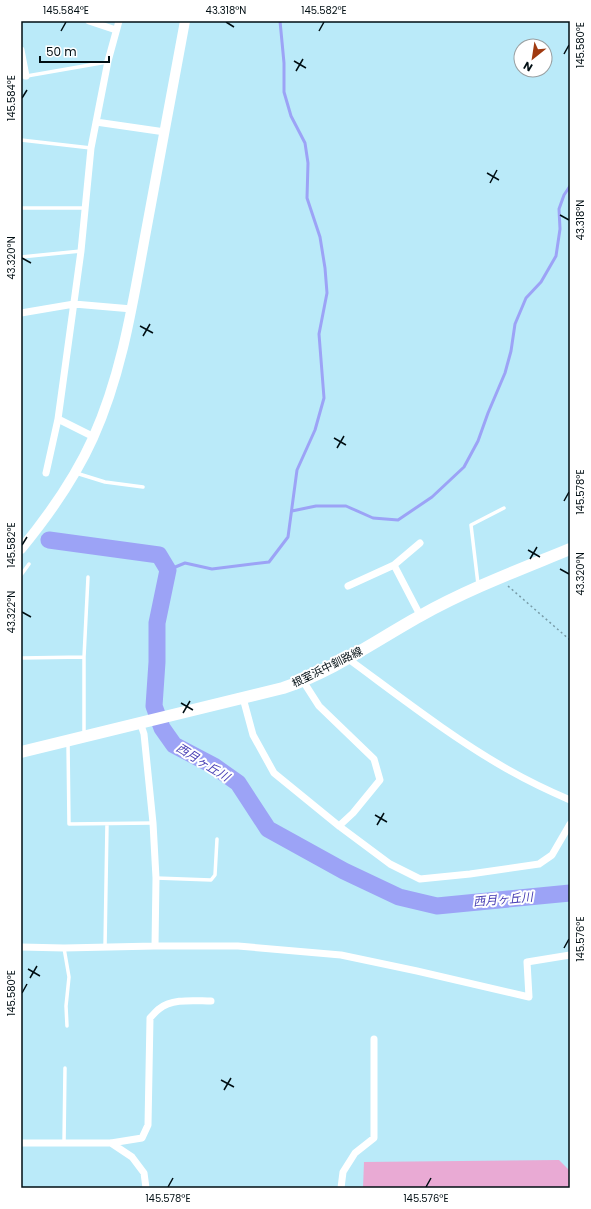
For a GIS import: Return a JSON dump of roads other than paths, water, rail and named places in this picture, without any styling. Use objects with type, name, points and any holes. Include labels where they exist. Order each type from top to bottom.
[{"type":"main road","name":"根室浜中釧路線","points":[[21,752],[243,698],[302,681],[347,658],[420,615],[478,587],[570,549]]},
{"type":"street","points":[[89,21],[116,30]]},
{"type":"street","points":[[46,473],[58,419],[74,304],[86,208],[91,148],[108,62],[119,21]]},
{"type":"street","points":[[21,549],[45,518],[75,473],[94,437],[118,372],[132,309],[185,21]]},
{"type":"street","points":[[21,50],[23,76]]},
{"type":"street","points":[[96,122],[165,132]]},
{"type":"street","points":[[21,314],[74,304],[132,309]]},
{"type":"street","points":[[58,419],[94,437]]},
{"type":"street","points":[[348,586],[394,565],[420,543]]},
{"type":"street","points":[[394,565],[420,615]]},
{"type":"street","points":[[347,658],[460,739],[506,768],[541,787],[570,800]]},
{"type":"street","points":[[302,681],[319,706],[374,759],[380,780],[353,813],[339,826]]},
{"type":"street","points":[[243,698],[253,735],[274,773],[339,826],[390,864],[420,879],[470,874],[540,864],[552,855],[570,824]]},
{"type":"street","points":[[145,721],[144,734],[156,878],[155,946]]},
{"type":"street","points":[[21,947],[105,948],[155,946],[238,946],[340,955],[529,997],[527,962],[570,955]]},
{"type":"street","points":[[21,1143],[111,1143],[142,1138],[148,1124],[150,1018],[158,1009],[166,1004],[187,1001],[211,1001]]},
{"type":"street","points":[[341,1188],[342,1172],[355,1153],[374,1138],[374,1039]]},
{"type":"street","points":[[111,1143],[132,1157],[144,1173],[146,1188]]},
{"type":"lane","points":[[23,76],[108,62]]},
{"type":"lane","points":[[21,140],[91,148]]},
{"type":"lane","points":[[21,208],[86,208]]},
{"type":"lane","points":[[21,257],[81,251]]},
{"type":"lane","points":[[75,473],[105,482],[143,488]]},
{"type":"lane","points":[[478,587],[471,525],[504,508]]},
{"type":"lane","points":[[21,575],[29,564]]},
{"type":"lane","points":[[84,737],[84,657],[88,577]]},
{"type":"lane","points":[[21,658],[84,657]]},
{"type":"lane","points":[[68,741],[69,824],[152,823]]},
{"type":"lane","points":[[105,948],[107,824]]},
{"type":"lane","points":[[156,878],[211,880],[215,875],[217,839]]},
{"type":"lane","points":[[64,948],[68,977],[66,1006],[67,1026]]},
{"type":"lane","points":[[64,1143],[65,1068]]},
{"type":"waterway","points":[[168,570],[185,563],[212,569],[269,562],[288,537],[297,470],[315,430],[324,398],[319,334],[327,293],[325,268],[320,237],[307,198],[308,163],[305,143],[291,116],[284,92],[284,63],[280,21]]},
{"type":"waterway","points":[[292,511],[316,506],[346,506],[373,518],[398,520],[432,497],[464,467],[478,441],[505,373],[511,351],[515,324],[526,298],[541,282],[556,256],[560,229],[559,209],[564,195],[570,186]]},
{"type":"waterway","name":"西月ヶ丘川","points":[[49,540],[159,555],[168,570],[157,623],[157,662],[154,706],[162,728],[174,745],[214,766],[238,783],[268,829],[344,871],[399,897],[437,906],[570,893]]}]
